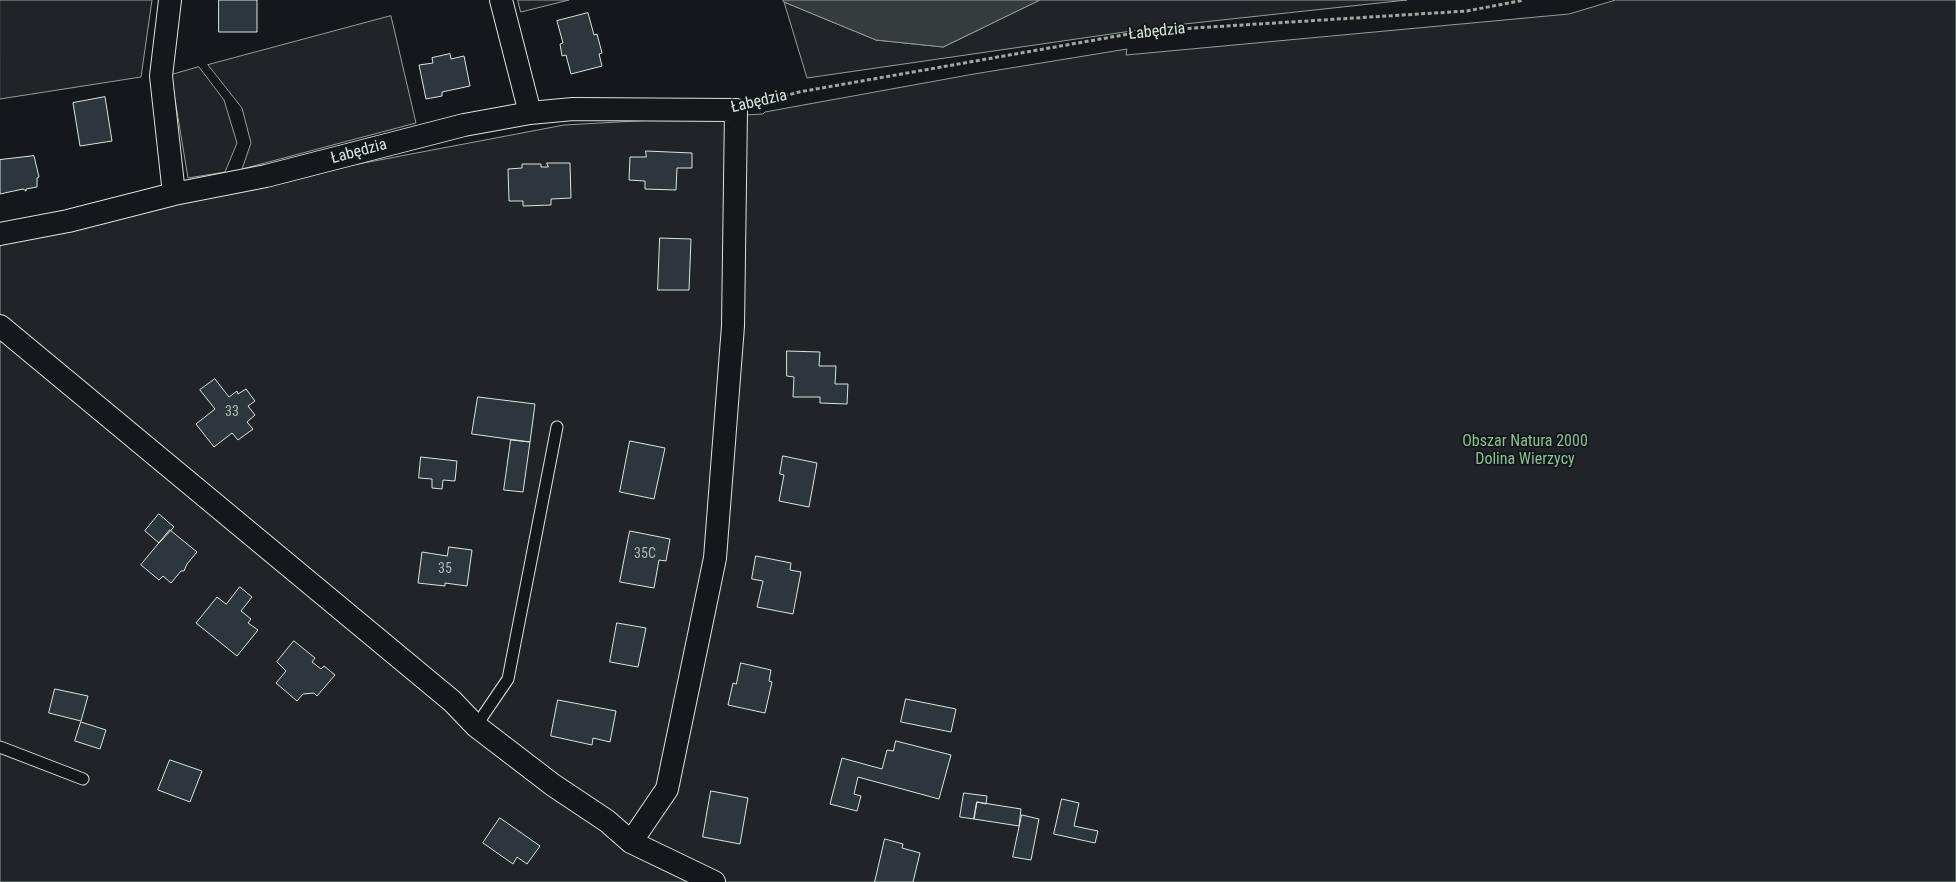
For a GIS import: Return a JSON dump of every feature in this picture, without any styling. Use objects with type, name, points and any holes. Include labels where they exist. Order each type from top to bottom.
[{"type":"street","points":[[170,0],[161,76],[174,194]]},
{"type":"street","points":[[501,0],[530,113]]},
{"type":"street","name":"Łabędzia","points":[[0,234],[68,221],[174,194],[266,176],[464,125],[530,113],[573,109],[736,110]]},
{"type":"street","points":[[631,842],[667,789],[715,558],[733,326],[736,110]]},
{"type":"street","points":[[0,326],[444,695],[476,726],[553,785],[607,821],[631,842],[714,882]]},
{"type":"lane","points":[[476,726],[508,679],[558,427]]},
{"type":"lane","points":[[0,747],[83,779]]},
{"type":"path","name":"Łabędzia","points":[[736,110],[799,92],[1146,31],[1467,11],[1524,0]]},
{"type":"green space","points":[[0,0],[152,0],[141,77],[0,99]]},
{"type":"green space","points":[[518,0],[569,0],[521,12]]},
{"type":"green space","points":[[1040,0],[1407,0],[1166,26],[807,78],[784,2],[876,40],[943,47]]},
{"type":"green space","name":"Obszar Natura 2000 Dolina Wierzycy","points":[[1616,0],[1956,0],[1956,882],[0,882],[0,244],[348,166],[564,125],[763,114],[765,112],[974,74],[1127,49],[1126,55],[1569,14]]},
{"type":"green space","points":[[391,16],[416,123],[242,169],[251,143],[242,108],[208,65]]},
{"type":"green space","points":[[199,67],[224,100],[237,143],[225,172],[188,178],[171,75]]},
{"type":"shaded area","points":[[783,0],[1040,0],[943,47],[876,40]]},
{"type":"building","points":[[219,0],[257,0],[257,32],[219,32]]},
{"type":"building","points":[[588,13],[594,35],[597,34],[602,53],[599,54],[602,66],[571,74],[566,55],[562,56],[560,44],[563,43],[557,21]]},
{"type":"building","points":[[450,54],[451,59],[464,56],[470,86],[442,92],[442,96],[426,99],[419,65],[433,63],[432,58]]},
{"type":"building","points":[[105,97],[112,141],[80,146],[73,103]]},
{"type":"building","points":[[646,151],[692,153],[692,168],[677,168],[676,190],[645,189],[645,181],[629,180],[630,157],[646,157]]},
{"type":"building","points":[[34,156],[39,177],[37,178],[37,187],[26,189],[26,191],[23,189],[0,194],[0,160]]},
{"type":"building","points":[[547,163],[570,163],[571,198],[551,199],[551,205],[523,206],[523,201],[509,201],[508,169],[522,168],[522,164],[541,164],[541,167],[548,167]]},
{"type":"building","points":[[660,238],[691,239],[689,290],[658,290]]},
{"type":"building","points":[[787,351],[820,352],[819,366],[836,366],[835,384],[848,384],[847,404],[820,403],[820,397],[793,397],[794,377],[787,376]]},
{"type":"building","points":[[215,379],[229,397],[237,391],[238,394],[246,389],[255,401],[248,406],[255,415],[247,422],[253,429],[238,440],[232,433],[214,447],[196,424],[215,409],[200,390]]},
{"type":"building","points":[[478,397],[535,404],[530,442],[472,434]]},
{"type":"building","points":[[511,440],[530,442],[523,492],[504,490]]},
{"type":"building","points":[[630,441],[665,448],[654,499],[620,492]]},
{"type":"building","points":[[783,456],[817,463],[809,507],[779,501],[784,475],[780,474]]},
{"type":"building","points":[[421,457],[457,461],[455,481],[443,480],[442,489],[432,488],[432,479],[419,478]]},
{"type":"building","points":[[159,514],[174,527],[159,543],[145,531]]},
{"type":"building","points":[[170,530],[197,552],[184,571],[181,571],[171,583],[163,576],[159,580],[141,565]]},
{"type":"building","points":[[630,531],[670,539],[666,561],[659,560],[654,588],[620,582]]},
{"type":"building","points":[[449,547],[472,550],[467,586],[445,583],[445,586],[418,583],[422,552],[447,556]]},
{"type":"building","points":[[756,556],[791,563],[790,570],[801,572],[793,614],[757,607],[763,581],[752,579]]},
{"type":"building","points":[[240,587],[252,597],[241,611],[251,619],[248,623],[258,630],[237,656],[196,623],[217,597],[226,604]]},
{"type":"building","points":[[617,623],[646,628],[638,667],[610,662]]},
{"type":"building","points":[[294,641],[315,658],[312,662],[321,669],[324,666],[335,675],[317,696],[314,693],[303,694],[297,701],[276,683],[286,671],[277,662]]},
{"type":"building","points":[[741,663],[771,670],[769,681],[772,682],[765,713],[728,705],[733,683],[736,684]]},
{"type":"building","points":[[55,689],[88,696],[81,721],[49,713]]},
{"type":"building","points":[[906,699],[956,709],[951,732],[901,722]]},
{"type":"building","points":[[558,700],[616,711],[610,742],[593,738],[592,745],[551,736]]},
{"type":"building","points":[[81,722],[106,730],[100,749],[75,741]]},
{"type":"building","points":[[896,741],[951,755],[939,799],[858,777],[854,794],[861,796],[857,811],[830,804],[842,758],[882,769],[887,750],[893,751]]},
{"type":"building","points":[[170,760],[202,771],[190,802],[158,790]]},
{"type":"building","points":[[711,791],[748,798],[740,844],[703,837]]},
{"type":"building","points":[[964,793],[987,796],[986,804],[977,802],[974,819],[960,817]]},
{"type":"building","points":[[1062,799],[1079,803],[1074,826],[1098,831],[1095,843],[1054,834]]},
{"type":"building","points":[[977,802],[1021,809],[1019,826],[974,819]]},
{"type":"building","points":[[1022,815],[1039,819],[1031,860],[1013,857]]},
{"type":"building","points":[[500,818],[540,846],[527,864],[517,857],[513,864],[483,843]]},
{"type":"building","points":[[885,839],[903,844],[902,848],[920,853],[913,882],[875,882]]}]
